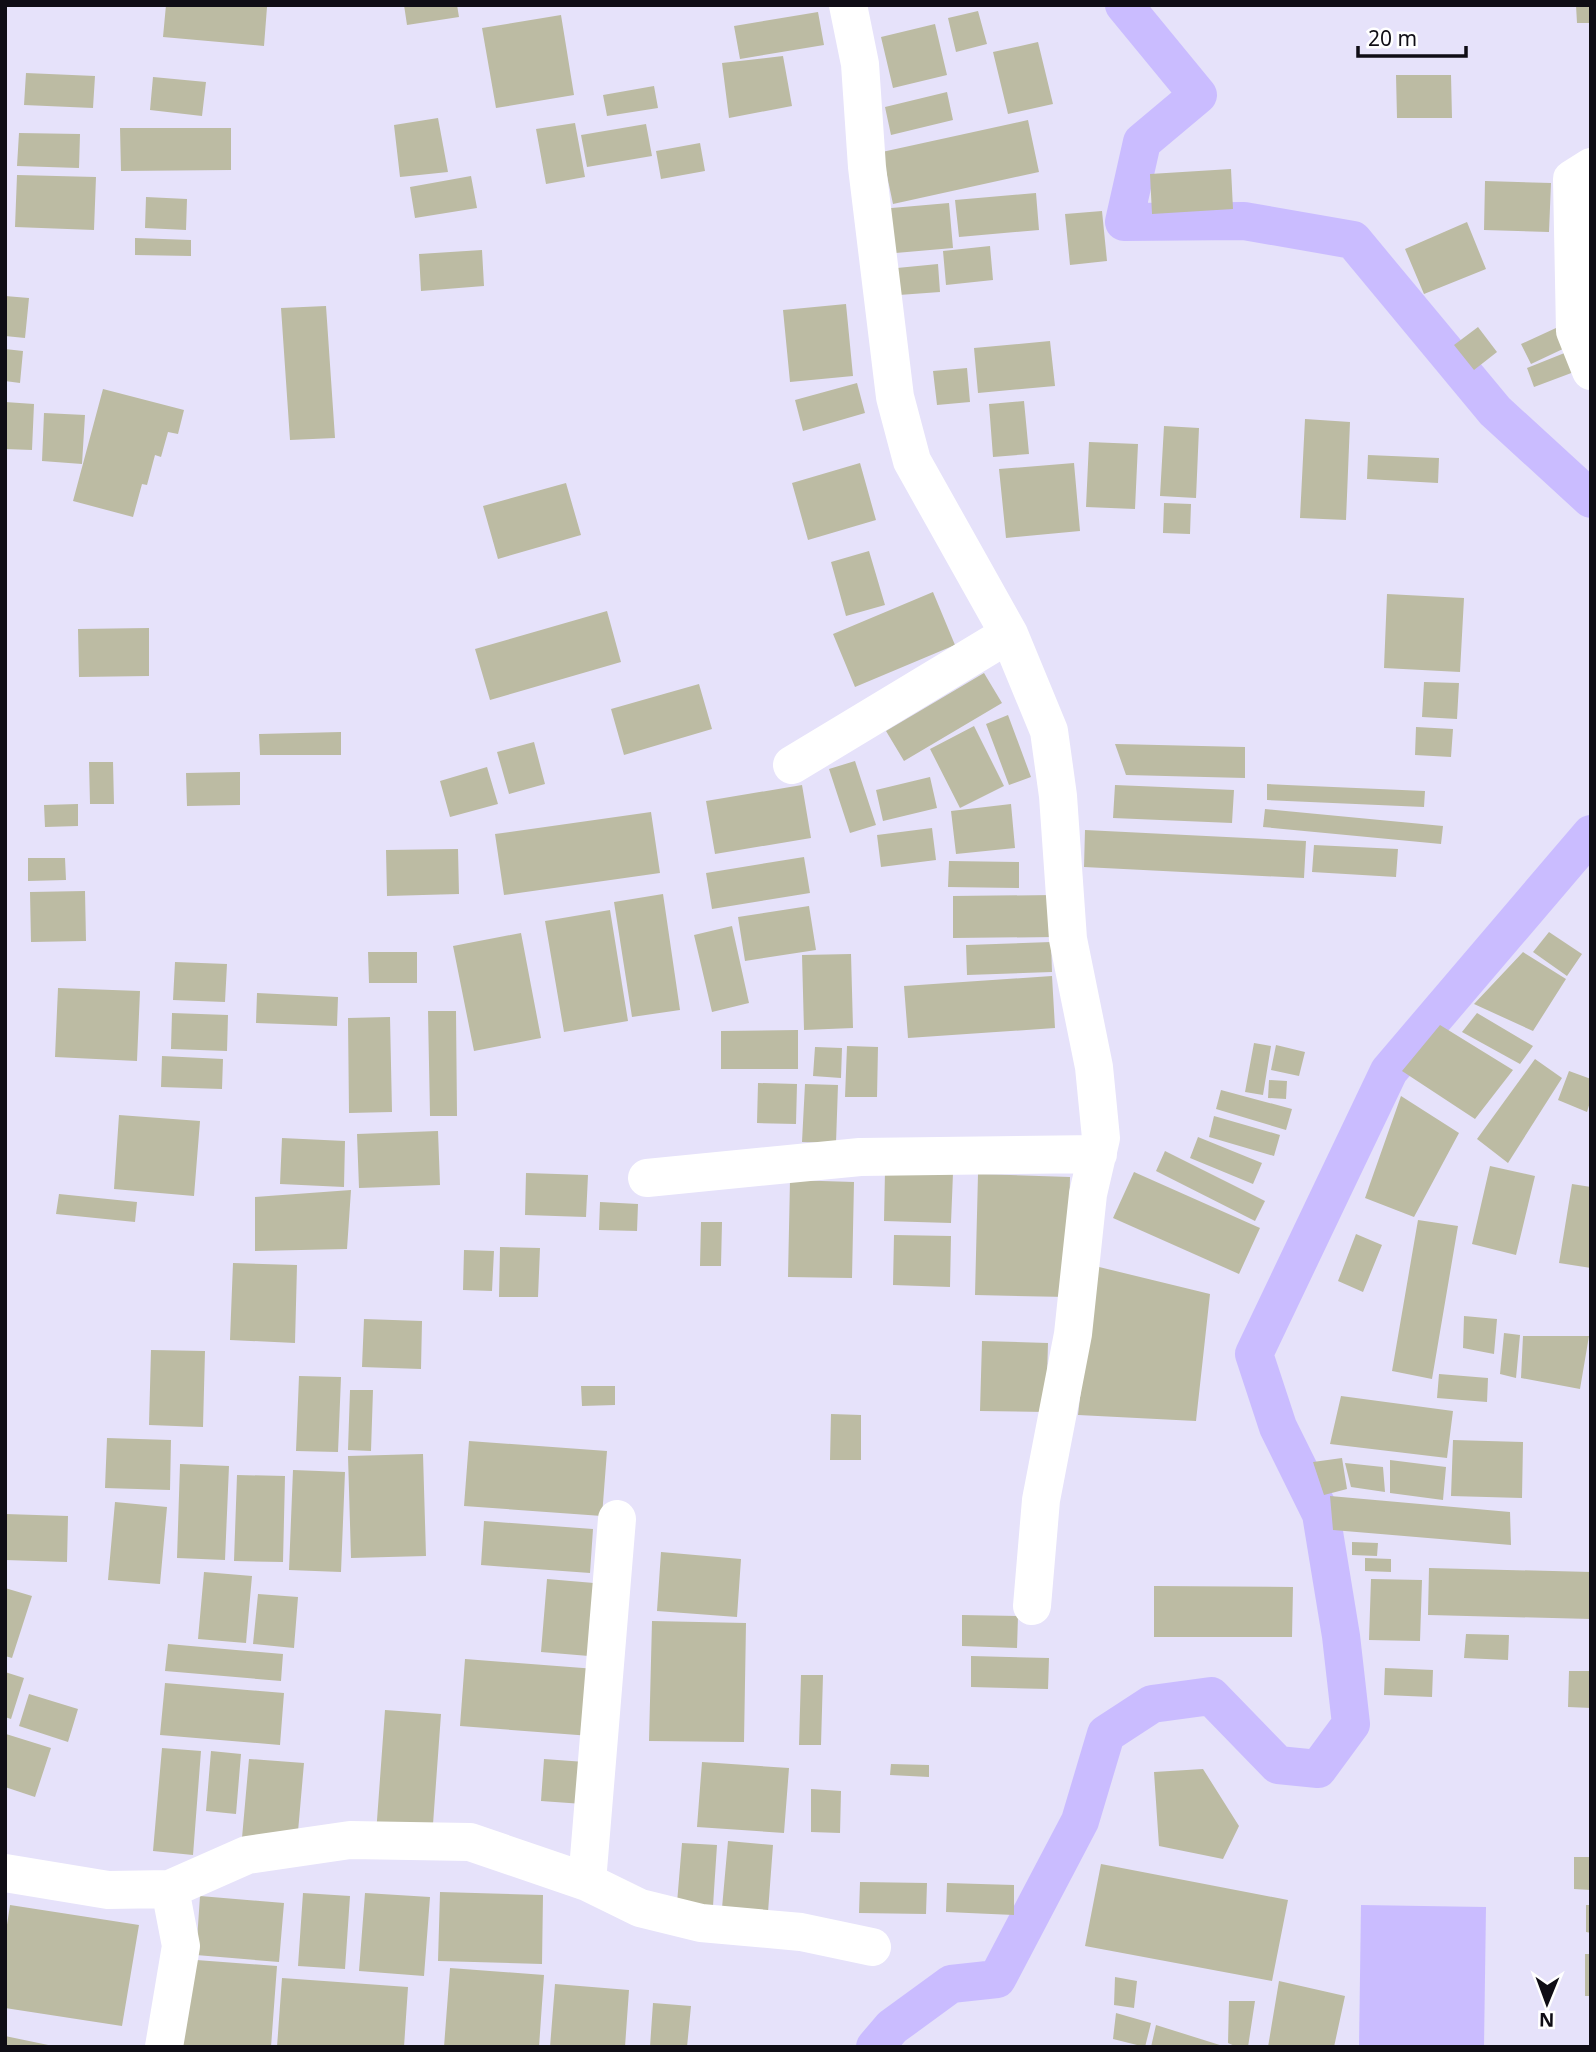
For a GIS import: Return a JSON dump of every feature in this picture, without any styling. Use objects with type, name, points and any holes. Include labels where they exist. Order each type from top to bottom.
[{"type":"street","points":[[848,5],[860,64],[867,167],[895,397],[912,461],[1009,634],[1049,731],[1058,796],[1068,939],[1095,1079],[1101,1138],[1088,1194],[1073,1334],[1041,1500],[1032,1606]]},
{"type":"street","points":[[1591,167],[1572,179],[1575,331],[1591,371]]},
{"type":"street","points":[[792,765],[1009,634]]},
{"type":"street","points":[[647,1178],[860,1157],[1098,1154]]},
{"type":"street","points":[[587,1882],[617,1519]]},
{"type":"street","points":[[5,1873],[108,1890],[170,1889],[247,1855],[349,1840],[470,1842],[587,1882],[640,1908],[701,1923],[801,1932],[872,1947]]},
{"type":"street","points":[[164,2047],[181,1945],[170,1889]]},
{"type":"shaded area","points":[[1361,1905],[1486,1907],[1484,2047],[1359,2047]]},
{"type":"building","points":[[166,5],[267,7],[264,46],[163,37]]},
{"type":"building","points":[[404,5],[457,5],[459,17],[407,25]]},
{"type":"building","points":[[1576,5],[1591,5],[1591,23],[1577,23]]},
{"type":"building","points":[[978,11],[987,44],[956,52],[948,18]]},
{"type":"building","points":[[818,12],[824,45],[740,59],[734,26]]},
{"type":"building","points":[[561,15],[574,95],[496,108],[482,28]]},
{"type":"building","points":[[935,24],[947,75],[893,88],[881,37]]},
{"type":"building","points":[[1038,42],[1053,104],[1008,114],[993,52]]},
{"type":"building","points":[[783,56],[792,106],[729,118],[722,63]]},
{"type":"building","points":[[26,73],[95,76],[93,108],[24,105]]},
{"type":"building","points":[[1396,75],[1451,75],[1452,118],[1397,118]]},
{"type":"building","points":[[153,77],[206,82],[202,116],[150,110]]},
{"type":"building","points":[[654,86],[658,108],[607,116],[603,95]]},
{"type":"building","points":[[947,92],[953,120],[891,135],[885,107]]},
{"type":"building","points":[[438,118],[448,172],[400,177],[394,125]]},
{"type":"building","points":[[1028,120],[1039,172],[893,204],[882,152]]},
{"type":"building","points":[[575,123],[585,177],[546,184],[536,129]]},
{"type":"building","points":[[646,124],[652,156],[587,167],[581,135]]},
{"type":"building","points":[[120,128],[231,128],[231,170],[121,171]]},
{"type":"building","points":[[19,133],[80,134],[79,168],[17,166]]},
{"type":"building","points":[[700,143],[705,171],[661,179],[656,151]]},
{"type":"building","points":[[1231,169],[1233,209],[1152,214],[1150,174]]},
{"type":"building","points":[[17,175],[96,177],[94,230],[15,227]]},
{"type":"building","points":[[471,176],[477,208],[415,218],[410,187]]},
{"type":"building","points":[[1485,181],[1551,183],[1549,232],[1484,230]]},
{"type":"building","points":[[1036,193],[1039,230],[959,237],[955,200]]},
{"type":"building","points":[[146,197],[187,199],[186,230],[145,228]]},
{"type":"building","points":[[949,203],[953,248],[884,254],[880,209]]},
{"type":"building","points":[[1102,211],[1107,261],[1070,265],[1065,214]]},
{"type":"building","points":[[1467,222],[1486,269],[1424,294],[1405,249]]},
{"type":"building","points":[[135,238],[191,240],[191,256],[135,255]]},
{"type":"building","points":[[990,246],[993,280],[946,285],[943,251]]},
{"type":"building","points":[[482,250],[484,286],[421,291],[419,254]]},
{"type":"building","points":[[938,264],[940,292],[899,295],[897,268]]},
{"type":"building","points":[[5,296],[29,298],[25,338],[5,336]]},
{"type":"building","points":[[846,304],[853,376],[790,382],[783,310]]},
{"type":"building","points":[[326,306],[335,438],[290,440],[281,308]]},
{"type":"building","points":[[1478,327],[1497,352],[1474,370],[1454,345]]},
{"type":"building","points":[[1556,328],[1565,348],[1531,364],[1521,344]]},
{"type":"building","points":[[1050,341],[1055,386],[978,393],[974,348]]},
{"type":"building","points":[[5,349],[23,351],[20,383],[5,381]]},
{"type":"building","points":[[1567,352],[1574,372],[1534,387],[1527,368]]},
{"type":"building","points":[[967,368],[970,402],[937,405],[933,371]]},
{"type":"building","points":[[857,383],[865,413],[803,431],[795,400]]},
{"type":"building","points":[[103,389],[184,410],[178,434],[168,432],[161,457],[155,455],[147,485],[142,484],[133,517],[73,501]]},
{"type":"building","points":[[1024,401],[1029,454],[993,457],[989,404]]},
{"type":"building","points":[[5,402],[34,404],[32,450],[5,449]]},
{"type":"building","points":[[44,413],[85,415],[82,464],[42,461]]},
{"type":"building","points":[[1305,419],[1350,422],[1346,520],[1300,518]]},
{"type":"building","points":[[1164,426],[1199,428],[1196,498],[1160,496]]},
{"type":"building","points":[[1089,442],[1138,444],[1135,509],[1086,507]]},
{"type":"building","points":[[1368,455],[1439,458],[1438,483],[1367,479]]},
{"type":"building","points":[[860,463],[876,520],[808,540],[792,483]]},
{"type":"building","points":[[1074,463],[1080,531],[1006,538],[999,469]]},
{"type":"building","points":[[566,483],[581,535],[498,559],[483,506]]},
{"type":"building","points":[[1164,503],[1191,504],[1190,534],[1163,533]]},
{"type":"building","points":[[869,551],[885,605],[846,616],[831,562]]},
{"type":"building","points":[[933,592],[955,645],[855,687],[833,634]]},
{"type":"building","points":[[1387,594],[1464,598],[1460,672],[1384,668]]},
{"type":"building","points":[[607,611],[621,662],[490,700],[475,649]]},
{"type":"building","points":[[149,628],[149,676],[79,677],[78,629]]},
{"type":"building","points":[[984,673],[1002,703],[904,761],[886,731]]},
{"type":"building","points":[[1424,682],[1459,683],[1457,719],[1422,717]]},
{"type":"building","points":[[699,684],[712,729],[624,755],[611,709]]},
{"type":"building","points":[[1008,715],[1031,777],[1009,785],[986,724]]},
{"type":"building","points":[[974,726],[1004,786],[960,808],[930,749]]},
{"type":"building","points":[[1416,727],[1453,729],[1451,757],[1415,755]]},
{"type":"building","points":[[341,732],[341,755],[260,755],[259,734]]},
{"type":"building","points":[[534,742],[545,784],[509,794],[497,752]]},
{"type":"building","points":[[1115,744],[1245,747],[1245,778],[1126,775]]},
{"type":"building","points":[[855,761],[876,825],[850,833],[829,769]]},
{"type":"building","points":[[89,762],[113,762],[114,804],[90,804]]},
{"type":"building","points":[[487,767],[498,804],[450,817],[440,781]]},
{"type":"building","points":[[240,772],[240,805],[187,806],[186,773]]},
{"type":"building","points":[[930,777],[937,808],[883,821],[876,790]]},
{"type":"building","points":[[1267,784],[1425,791],[1424,807],[1267,800]]},
{"type":"building","points":[[802,785],[811,838],[715,854],[706,801]]},
{"type":"building","points":[[1115,785],[1234,790],[1232,823],[1113,818]]},
{"type":"building","points":[[78,804],[78,826],[45,827],[44,805]]},
{"type":"building","points":[[1011,804],[1015,848],[956,854],[951,811]]},
{"type":"building","points":[[1265,809],[1443,826],[1441,844],[1263,827]]},
{"type":"building","points":[[651,812],[660,873],[504,895],[495,834]]},
{"type":"building","points":[[932,828],[936,860],[881,867],[877,835]]},
{"type":"building","points":[[1085,830],[1306,841],[1304,878],[1084,867]]},
{"type":"building","points":[[1314,845],[1398,849],[1396,877],[1312,872]]},
{"type":"building","points":[[458,849],[459,894],[387,896],[386,850]]},
{"type":"building","points":[[804,857],[810,893],[712,909],[706,873]]},
{"type":"building","points":[[28,858],[65,858],[66,880],[28,881]]},
{"type":"building","points":[[949,861],[1019,862],[1019,888],[948,887]]},
{"type":"building","points":[[85,891],[86,941],[31,942],[30,892]]},
{"type":"building","points":[[663,894],[680,1010],[632,1017],[614,902]]},
{"type":"building","points":[[1054,895],[1055,937],[953,938],[953,896]]},
{"type":"building","points":[[809,906],[816,950],[745,961],[738,917]]},
{"type":"building","points":[[610,910],[628,1021],[564,1032],[545,921]]},
{"type":"building","points":[[732,926],[749,1003],[712,1012],[694,935]]},
{"type":"building","points":[[1549,932],[1582,954],[1567,976],[1533,952]]},
{"type":"building","points":[[521,933],[541,1038],[474,1051],[453,946]]},
{"type":"building","points":[[1051,942],[1052,972],[967,975],[966,945]]},
{"type":"building","points":[[368,952],[417,952],[417,983],[369,983]]},
{"type":"building","points":[[1523,952],[1566,979],[1533,1031],[1474,1004]]},
{"type":"building","points":[[851,954],[853,1028],[804,1030],[802,955]]},
{"type":"building","points":[[175,962],[227,964],[225,1002],[173,1000]]},
{"type":"building","points":[[1052,976],[1055,1028],[908,1038],[904,986]]},
{"type":"building","points":[[58,988],[140,991],[137,1061],[55,1057]]},
{"type":"building","points":[[257,993],[338,997],[337,1026],[256,1023]]},
{"type":"building","points":[[428,1011],[456,1011],[457,1116],[430,1116]]},
{"type":"building","points":[[172,1013],[228,1015],[227,1051],[171,1049]]},
{"type":"building","points":[[1477,1013],[1533,1046],[1520,1064],[1462,1032]]},
{"type":"building","points":[[390,1017],[392,1112],[349,1113],[348,1018]]},
{"type":"building","points":[[1440,1025],[1513,1070],[1475,1119],[1402,1071]]},
{"type":"building","points":[[798,1030],[798,1069],[721,1069],[721,1031]]},
{"type":"building","points":[[1254,1043],[1271,1046],[1263,1095],[1245,1092]]},
{"type":"building","points":[[1276,1045],[1305,1052],[1299,1076],[1271,1070]]},
{"type":"building","points":[[847,1046],[878,1047],[877,1097],[845,1097]]},
{"type":"building","points":[[815,1047],[842,1048],[841,1078],[813,1076]]},
{"type":"building","points":[[162,1056],[223,1059],[222,1089],[161,1087]]},
{"type":"building","points":[[1535,1059],[1562,1078],[1508,1163],[1477,1139]]},
{"type":"building","points":[[1569,1071],[1591,1079],[1591,1099],[1587,1112],[1558,1100]]},
{"type":"building","points":[[1269,1080],[1287,1081],[1286,1099],[1268,1098]]},
{"type":"building","points":[[758,1083],[797,1084],[796,1124],[757,1123]]},
{"type":"building","points":[[805,1084],[838,1085],[836,1143],[802,1142]]},
{"type":"building","points":[[1221,1090],[1292,1109],[1286,1130],[1216,1109]]},
{"type":"building","points":[[1401,1096],[1459,1133],[1414,1217],[1365,1198]]},
{"type":"building","points":[[119,1115],[200,1121],[194,1196],[114,1189]]},
{"type":"building","points":[[1214,1116],[1280,1135],[1274,1156],[1209,1137]]},
{"type":"building","points":[[438,1131],[440,1185],[359,1188],[357,1134]]},
{"type":"building","points":[[1198,1137],[1262,1163],[1253,1184],[1190,1158]]},
{"type":"building","points":[[282,1138],[345,1141],[344,1187],[280,1184]]},
{"type":"building","points":[[1165,1151],[1265,1201],[1255,1221],[1156,1171]]},
{"type":"building","points":[[1490,1166],[1535,1176],[1516,1255],[1472,1244]]},
{"type":"building","points":[[885,1171],[953,1173],[951,1223],[884,1221]]},
{"type":"building","points":[[1134,1172],[1260,1228],[1239,1274],[1113,1218]]},
{"type":"building","points":[[526,1173],[588,1175],[586,1217],[525,1215]]},
{"type":"building","points":[[978,1174],[1070,1177],[1067,1297],[975,1295]]},
{"type":"building","points":[[790,1180],[854,1182],[852,1278],[788,1277]]},
{"type":"building","points":[[1572,1184],[1591,1187],[1591,1268],[1559,1263]]},
{"type":"building","points":[[351,1190],[347,1249],[255,1251],[255,1197]]},
{"type":"building","points":[[59,1194],[137,1202],[135,1222],[56,1214]]},
{"type":"building","points":[[600,1202],[638,1204],[637,1231],[599,1230]]},
{"type":"building","points":[[1418,1220],[1458,1226],[1432,1379],[1392,1371]]},
{"type":"building","points":[[701,1222],[722,1222],[721,1266],[700,1266]]},
{"type":"building","points":[[1356,1234],[1382,1245],[1363,1292],[1338,1281]]},
{"type":"building","points":[[894,1235],[951,1236],[950,1287],[893,1285]]},
{"type":"building","points":[[500,1247],[540,1248],[538,1297],[499,1297]]},
{"type":"building","points":[[464,1250],[494,1251],[492,1291],[463,1290]]},
{"type":"building","points":[[233,1263],[297,1265],[295,1343],[230,1340]]},
{"type":"building","points":[[1095,1266],[1210,1294],[1196,1421],[1078,1415]]},
{"type":"building","points":[[1464,1316],[1497,1319],[1494,1354],[1463,1348]]},
{"type":"building","points":[[364,1319],[422,1321],[421,1369],[362,1367]]},
{"type":"building","points":[[1504,1333],[1520,1335],[1516,1378],[1500,1374]]},
{"type":"building","points":[[1523,1336],[1589,1336],[1580,1389],[1521,1378]]},
{"type":"building","points":[[982,1341],[1048,1343],[1046,1412],[980,1411]]},
{"type":"building","points":[[151,1350],[205,1351],[203,1427],[149,1425]]},
{"type":"building","points":[[1439,1374],[1488,1378],[1487,1402],[1437,1398]]},
{"type":"building","points":[[299,1376],[341,1377],[338,1452],[296,1451]]},
{"type":"building","points":[[581,1386],[615,1386],[615,1405],[582,1406]]},
{"type":"building","points":[[350,1390],[373,1390],[371,1451],[348,1450]]},
{"type":"building","points":[[1341,1396],[1453,1411],[1447,1458],[1330,1444]]},
{"type":"building","points":[[831,1414],[861,1415],[861,1460],[830,1460]]},
{"type":"building","points":[[107,1438],[171,1440],[170,1490],[105,1488]]},
{"type":"building","points":[[1453,1440],[1523,1442],[1522,1498],[1451,1496]]},
{"type":"building","points":[[469,1441],[607,1451],[602,1516],[464,1506]]},
{"type":"building","points":[[423,1454],[426,1556],[351,1558],[348,1456]]},
{"type":"building","points":[[1342,1458],[1347,1489],[1324,1495],[1313,1462]]},
{"type":"building","points":[[1390,1460],[1446,1467],[1443,1500],[1390,1493]]},
{"type":"building","points":[[1345,1463],[1383,1467],[1385,1492],[1351,1487]]},
{"type":"building","points":[[180,1464],[229,1466],[225,1560],[177,1558]]},
{"type":"building","points":[[293,1470],[345,1472],[341,1572],[289,1570]]},
{"type":"building","points":[[237,1475],[285,1476],[283,1562],[234,1561]]},
{"type":"building","points":[[1330,1496],[1510,1512],[1511,1545],[1333,1530]]},
{"type":"building","points":[[115,1502],[167,1507],[160,1584],[108,1580]]},
{"type":"building","points":[[5,1514],[68,1516],[67,1562],[5,1560]]},
{"type":"building","points":[[484,1521],[593,1529],[590,1573],[481,1565]]},
{"type":"building","points":[[1352,1542],[1378,1543],[1377,1556],[1352,1555]]},
{"type":"building","points":[[661,1552],[741,1559],[737,1617],[657,1611]]},
{"type":"building","points":[[1365,1558],[1391,1559],[1391,1572],[1365,1571]]},
{"type":"building","points":[[1429,1568],[1591,1572],[1591,1619],[1428,1615]]},
{"type":"building","points":[[204,1572],[252,1576],[246,1643],[198,1639]]},
{"type":"building","points":[[547,1579],[594,1583],[589,1656],[541,1652]]},
{"type":"building","points":[[1371,1579],[1422,1580],[1420,1641],[1369,1640]]},
{"type":"building","points":[[1154,1586],[1293,1587],[1292,1637],[1154,1637]]},
{"type":"building","points":[[5,1588],[32,1596],[12,1658],[5,1656]]},
{"type":"building","points":[[258,1594],[298,1597],[294,1648],[253,1644]]},
{"type":"building","points":[[962,1615],[1018,1616],[1017,1648],[962,1646]]},
{"type":"building","points":[[652,1621],[746,1623],[744,1742],[649,1741]]},
{"type":"building","points":[[1466,1634],[1509,1635],[1508,1660],[1464,1658]]},
{"type":"building","points":[[168,1644],[283,1654],[281,1681],[165,1671]]},
{"type":"building","points":[[971,1656],[1049,1658],[1048,1689],[971,1687]]},
{"type":"building","points":[[465,1659],[596,1669],[591,1736],[460,1726]]},
{"type":"building","points":[[1385,1668],[1433,1670],[1432,1697],[1384,1695]]},
{"type":"building","points":[[1569,1671],[1591,1671],[1591,1708],[1568,1707]]},
{"type":"building","points":[[5,1672],[24,1678],[11,1719],[5,1717]]},
{"type":"building","points":[[801,1675],[823,1675],[821,1745],[799,1745]]},
{"type":"building","points":[[165,1683],[284,1693],[280,1745],[160,1735]]},
{"type":"building","points":[[29,1694],[78,1709],[68,1742],[19,1726]]},
{"type":"building","points":[[385,1710],[441,1714],[432,1838],[376,1834]]},
{"type":"building","points":[[6,1734],[51,1748],[35,1797],[5,1787]]},
{"type":"building","points":[[162,1748],[201,1751],[193,1855],[153,1851]]},
{"type":"building","points":[[211,1751],[241,1754],[236,1814],[206,1811]]},
{"type":"building","points":[[249,1759],[304,1763],[297,1843],[242,1838]]},
{"type":"building","points":[[544,1759],[585,1762],[583,1804],[541,1801]]},
{"type":"building","points":[[702,1762],[789,1768],[784,1833],[697,1827]]},
{"type":"building","points":[[891,1764],[929,1765],[929,1777],[890,1775]]},
{"type":"building","points":[[1203,1769],[1239,1826],[1223,1859],[1159,1846],[1154,1772]]},
{"type":"building","points":[[811,1789],[841,1791],[840,1833],[811,1832]]},
{"type":"building","points":[[728,1841],[773,1845],[768,1912],[722,1908]]},
{"type":"building","points":[[682,1843],[717,1845],[713,1906],[677,1903]]},
{"type":"building","points":[[1574,1857],[1591,1857],[1591,1890],[1574,1889]]},
{"type":"building","points":[[1101,1864],[1288,1900],[1272,1981],[1085,1946]]},
{"type":"building","points":[[860,1882],[927,1883],[926,1914],[859,1913]]},
{"type":"building","points":[[947,1883],[1014,1885],[1014,1915],[946,1912]]},
{"type":"building","points":[[440,1892],[543,1895],[542,1964],[438,1961]]},
{"type":"building","points":[[303,1893],[350,1896],[345,1969],[298,1966]]},
{"type":"building","points":[[365,1893],[430,1897],[424,1976],[359,1971]]},
{"type":"building","points":[[200,1896],[284,1903],[279,1962],[196,1955]]},
{"type":"building","points":[[10,1905],[139,1925],[122,2026],[5,2008],[5,1938]]},
{"type":"building","points":[[1586,1905],[1591,1905],[1591,1933],[1586,1932]]},
{"type":"building","points":[[1585,1954],[1591,1954],[1591,1996],[1585,1996]]},
{"type":"building","points":[[183,1959],[277,1966],[271,2047],[177,2047]]},
{"type":"building","points":[[450,1968],[544,1975],[539,2047],[444,2047]]},
{"type":"building","points":[[1115,1977],[1137,1981],[1134,2008],[1114,2005]]},
{"type":"building","points":[[282,1978],[408,1987],[404,2047],[277,2047]]},
{"type":"building","points":[[1279,1981],[1345,1996],[1334,2047],[1268,2047]]},
{"type":"building","points":[[555,1984],[629,1990],[625,2047],[550,2047]]},
{"type":"building","points":[[1229,2001],[1255,2001],[1248,2047],[1237,2047],[1228,2043]]},
{"type":"building","points":[[653,2003],[691,2006],[687,2047],[650,2047]]},
{"type":"building","points":[[1116,2013],[1151,2023],[1145,2047],[1113,2039]]},
{"type":"building","points":[[1156,2025],[1223,2046],[1223,2047],[1151,2047]]},
{"type":"building","points":[[5,2036],[53,2046],[53,2047],[5,2047]]},
{"type":"waterway","points":[[1124,5],[1198,95],[1142,142],[1124,222],[1244,221],[1353,240],[1495,411],[1591,499]]},
{"type":"waterway","points":[[875,2047],[892,2027],[951,1984],[997,1979],[1080,1821],[1106,1734],[1152,1704],[1211,1696],[1278,1765],[1318,1769],[1351,1724],[1341,1636],[1321,1514],[1278,1427],[1254,1354],[1389,1071],[1591,834]]}]
